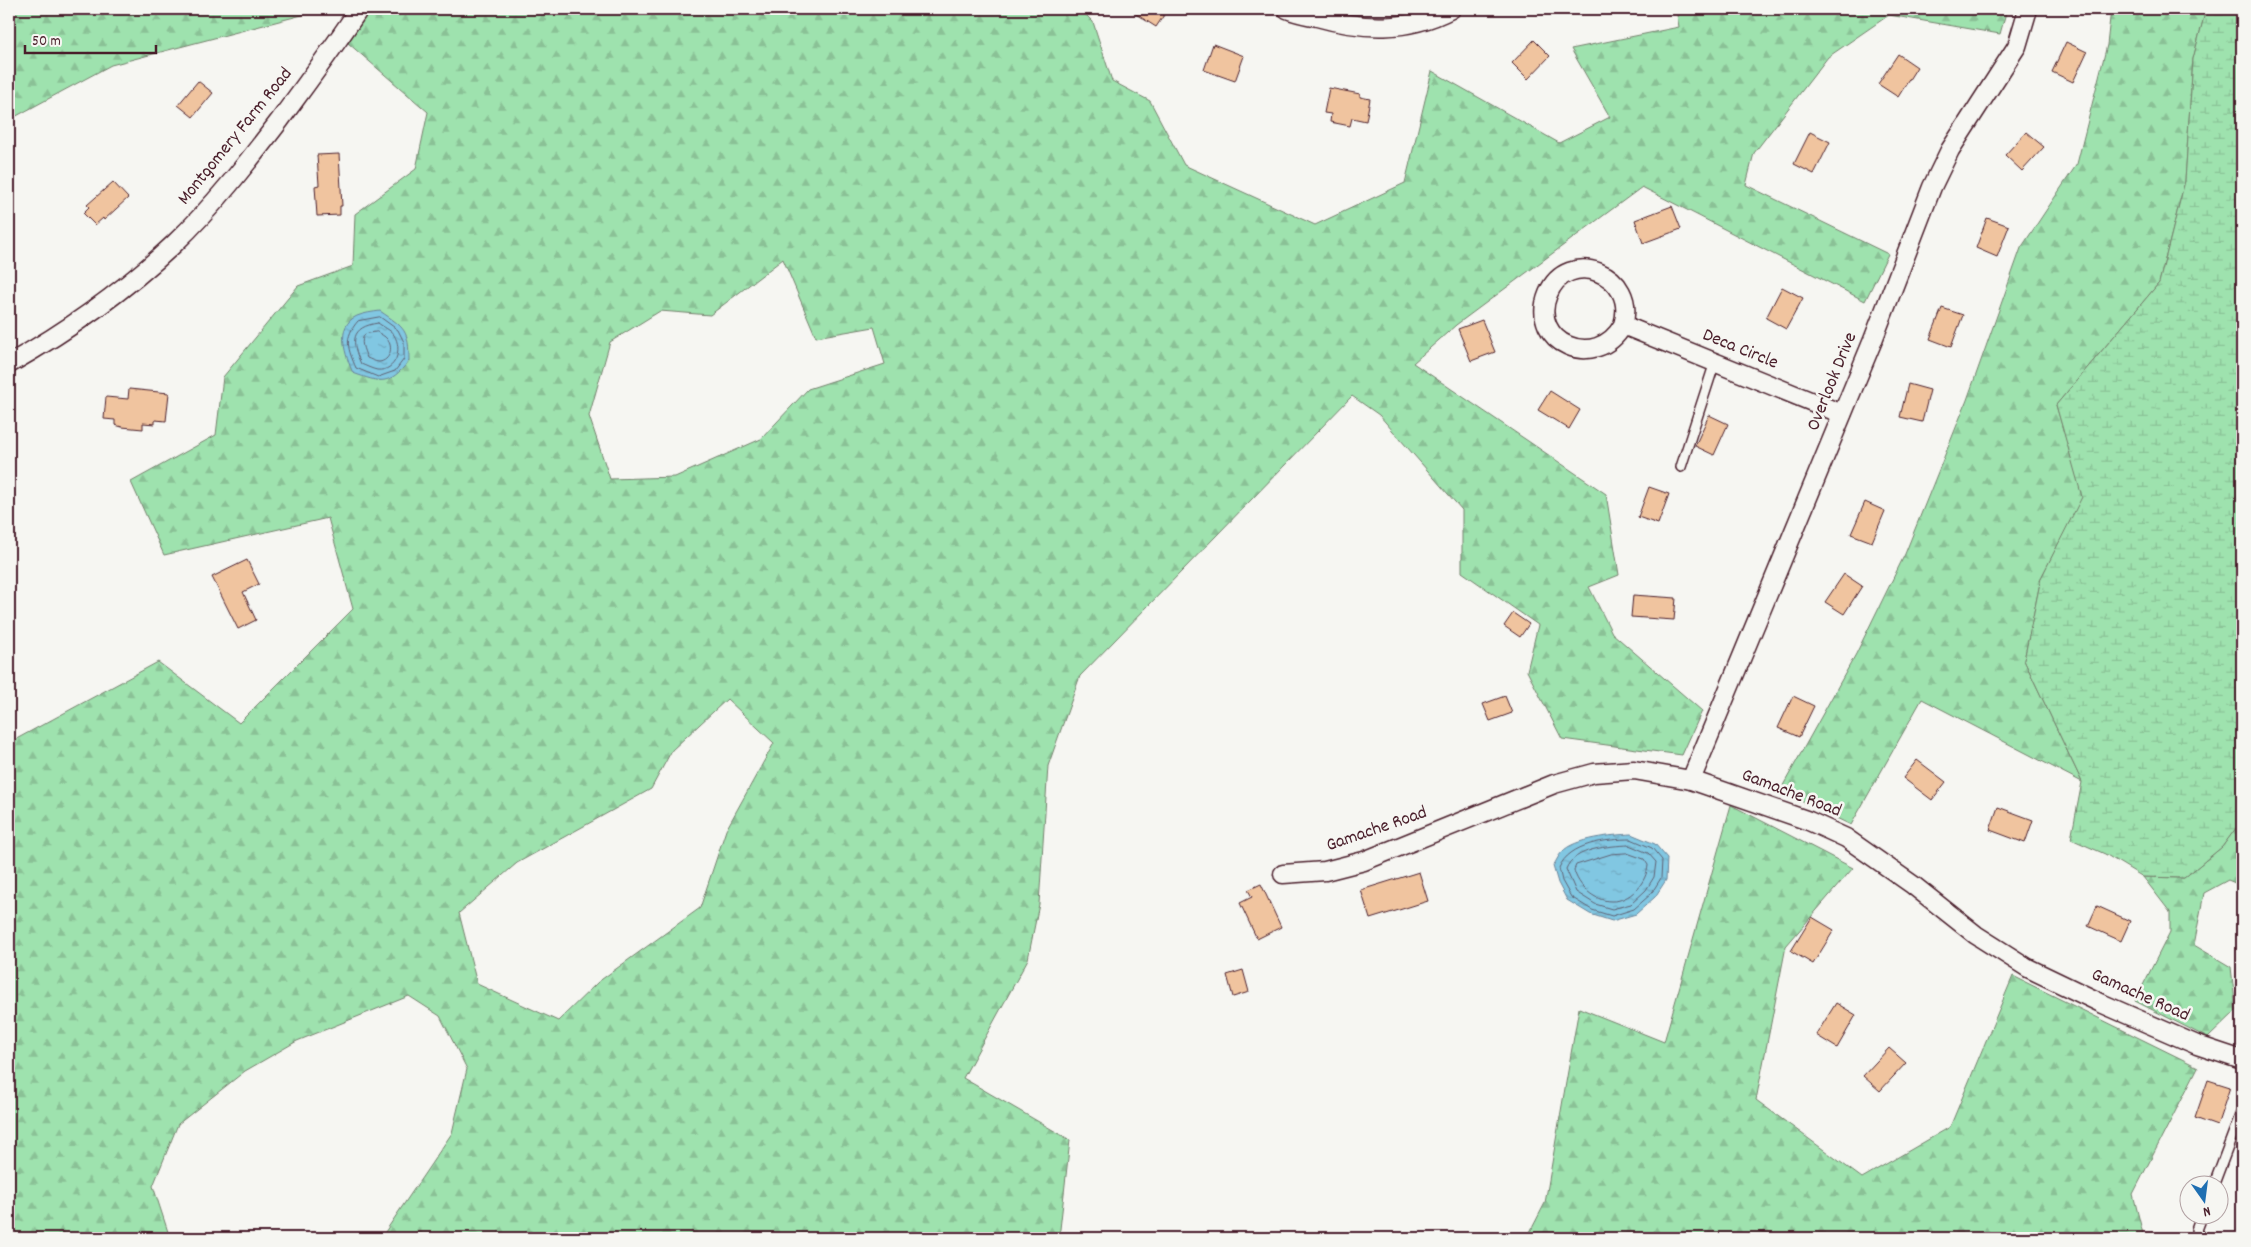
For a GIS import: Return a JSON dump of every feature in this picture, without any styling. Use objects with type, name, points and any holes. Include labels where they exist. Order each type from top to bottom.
[{"type":"street","name":"Montgomery Farm Road","points":[[9,364],[81,320],[114,296],[176,242],[218,198],[244,167],[330,52],[359,9]]},
{"type":"street","points":[[1288,9],[1349,26],[1370,27],[1410,23],[1451,9]]},
{"type":"street","name":"Overlook Drive","points":[[1691,780],[1911,245],[1932,188],[1950,150],[2017,46],[2028,9]]},
{"type":"street","points":[[1585,270],[1601,272],[1614,281],[1623,294],[1626,310],[1622,325],[1614,338],[1601,347],[1585,350],[1570,347],[1557,338],[1548,325],[1545,310],[1548,294],[1556,281],[1570,273],[1585,270]]},
{"type":"street","name":"Deca Circle","points":[[1622,325],[1842,414]]},
{"type":"street","name":"Gamache Road","points":[[1283,874],[1325,871],[1364,861],[1554,784],[1594,773],[1634,770],[1691,780],[1809,821],[1846,838],[1912,885],[1976,935],[2028,968],[2111,1008],[2197,1045],[2242,1060]]},
{"type":"lane","points":[[1681,467],[1714,362]]},
{"type":"lane","points":[[2218,1174],[2242,1110]]},
{"type":"lane","points":[[2198,1224],[2196,1230],[2200,1238]]},
{"type":"green space","points":[[9,9],[325,9],[111,65],[9,120]]},
{"type":"green space","points":[[371,9],[1080,9],[1093,22],[1112,81],[1150,101],[1184,165],[1315,225],[1405,183],[1432,71],[1559,143],[1610,117],[1571,49],[1679,27],[1676,9],[2007,9],[2000,34],[1889,15],[1828,57],[1754,153],[1746,185],[1888,254],[1865,301],[1642,187],[1456,325],[1413,363],[1606,494],[1619,575],[1589,587],[1612,633],[1702,711],[1682,755],[1562,739],[1527,671],[1538,625],[1462,572],[1462,510],[1379,415],[1352,396],[1080,676],[1048,766],[1039,904],[1028,959],[963,1078],[1070,1140],[1059,1238],[381,1238],[452,1133],[467,1069],[440,1016],[409,996],[297,1041],[245,1071],[178,1124],[153,1186],[170,1238],[9,1238],[9,743],[158,662],[239,723],[353,609],[328,518],[164,555],[131,482],[216,435],[223,377],[298,286],[353,266],[355,214],[416,169],[428,112],[348,43]],"holes":[[[783,259],[816,337],[874,327],[885,364],[808,389],[761,439],[675,477],[610,479],[589,416],[610,342],[660,311],[710,315]],[[727,699],[774,743],[726,830],[700,908],[598,982],[558,1021],[477,984],[459,913],[517,863],[651,789],[672,750]]]},
{"type":"green space","points":[[2111,9],[2206,9],[2193,59],[2185,181],[2159,283],[2056,405],[2083,497],[2041,578],[2024,660],[2082,782],[1922,699],[1851,825],[1780,791],[1856,654],[1905,554],[1967,400],[2021,248],[2077,164],[2107,45]]},
{"type":"green space","points":[[2206,9],[2242,9],[2242,569],[2240,577],[2242,589],[2242,820],[2222,847],[2184,878],[2143,877],[2105,854],[2071,839],[2082,782],[2024,660],[2041,578],[2082,497],[2056,405],[2159,283],[2185,181],[2193,59]]},
{"type":"green space","points":[[1731,805],[1853,868],[1786,946],[1756,1100],[1862,1178],[1950,1127],[2013,976],[2198,1067],[2133,1194],[2144,1238],[1527,1238],[1545,1203],[1579,1008],[1664,1042]]},
{"type":"green space","points":[[2242,820],[2242,886],[2228,880],[2204,893],[2194,945],[2231,967],[2236,1011],[2208,1038],[2135,1001],[2170,932],[2170,912],[2143,877],[2184,878],[2222,847]]},
{"type":"water","points":[[380,311],[404,331],[409,351],[409,361],[396,375],[384,380],[371,379],[353,373],[347,359],[344,342],[346,327],[350,321],[360,315]]},
{"type":"water","points":[[1631,834],[1655,844],[1667,858],[1666,880],[1655,897],[1636,914],[1612,921],[1590,914],[1567,900],[1558,883],[1553,866],[1559,855],[1568,847],[1584,840]]},
{"type":"building","points":[[1128,9],[1168,9],[1156,27]]},
{"type":"building","points":[[1534,40],[1550,56],[1528,79],[1512,63]]},
{"type":"building","points":[[2066,42],[2087,52],[2073,82],[2052,72]]},
{"type":"building","points":[[1213,44],[1244,56],[1235,81],[1204,70]]},
{"type":"building","points":[[1898,54],[1917,67],[1898,97],[1878,84]]},
{"type":"building","points":[[198,81],[213,93],[193,117],[178,105]]},
{"type":"building","points":[[1329,88],[1360,94],[1360,97],[1370,99],[1366,121],[1352,118],[1350,126],[1330,122],[1331,114],[1324,113]]},
{"type":"building","points":[[1810,132],[1830,142],[1814,174],[1794,164]]},
{"type":"building","points":[[2026,132],[2044,147],[2022,171],[2005,155]]},
{"type":"building","points":[[339,154],[342,206],[340,206],[340,215],[317,216],[315,186],[319,185],[317,155]]},
{"type":"building","points":[[113,182],[128,198],[104,220],[103,218],[95,225],[83,213],[89,207],[87,205]]},
{"type":"building","points":[[1672,206],[1681,229],[1643,243],[1635,220]]},
{"type":"building","points":[[1987,218],[2009,226],[1997,257],[1976,248]]},
{"type":"building","points":[[1782,287],[1803,298],[1786,329],[1766,318]]},
{"type":"building","points":[[1942,308],[1963,315],[1951,347],[1930,339]]},
{"type":"building","points":[[1482,320],[1495,352],[1471,361],[1458,329]]},
{"type":"building","points":[[1908,384],[1930,390],[1922,422],[1900,417]]},
{"type":"building","points":[[129,389],[169,393],[166,421],[155,420],[155,424],[143,423],[143,429],[122,427],[115,425],[115,420],[104,419],[106,397],[128,399]]},
{"type":"building","points":[[1550,391],[1580,410],[1569,429],[1538,410]]},
{"type":"building","points":[[1709,415],[1728,424],[1714,455],[1695,446]]},
{"type":"building","points":[[1649,487],[1669,494],[1658,524],[1638,517]]},
{"type":"building","points":[[1865,502],[1885,511],[1872,542],[1851,534]]},
{"type":"building","points":[[247,560],[259,584],[243,592],[256,620],[238,629],[212,577]]},
{"type":"building","points":[[1844,574],[1862,586],[1844,614],[1825,602]]},
{"type":"building","points":[[1633,595],[1676,598],[1674,620],[1631,617]]},
{"type":"building","points":[[1513,613],[1529,624],[1520,637],[1504,626]]},
{"type":"building","points":[[1505,696],[1512,713],[1490,721],[1483,704]]},
{"type":"building","points":[[1793,696],[1814,706],[1799,737],[1778,728]]},
{"type":"building","points":[[1917,760],[1946,782],[1932,800],[1903,778]]},
{"type":"building","points":[[1998,807],[2033,820],[2025,843],[1990,830]]},
{"type":"building","points":[[1419,872],[1428,901],[1370,919],[1361,890]]},
{"type":"building","points":[[1261,884],[1281,927],[1257,939],[1240,903],[1252,897],[1248,890]]},
{"type":"building","points":[[2097,906],[2130,921],[2121,941],[2088,926]]},
{"type":"building","points":[[1812,917],[1834,930],[1813,964],[1791,951]]},
{"type":"building","points":[[1243,970],[1249,992],[1233,997],[1227,975]]},
{"type":"building","points":[[1836,1003],[1856,1015],[1837,1048],[1816,1035]]},
{"type":"building","points":[[1889,1048],[1906,1063],[1880,1091],[1863,1076]]},
{"type":"building","points":[[2208,1080],[2230,1087],[2217,1126],[2195,1118]]}]
